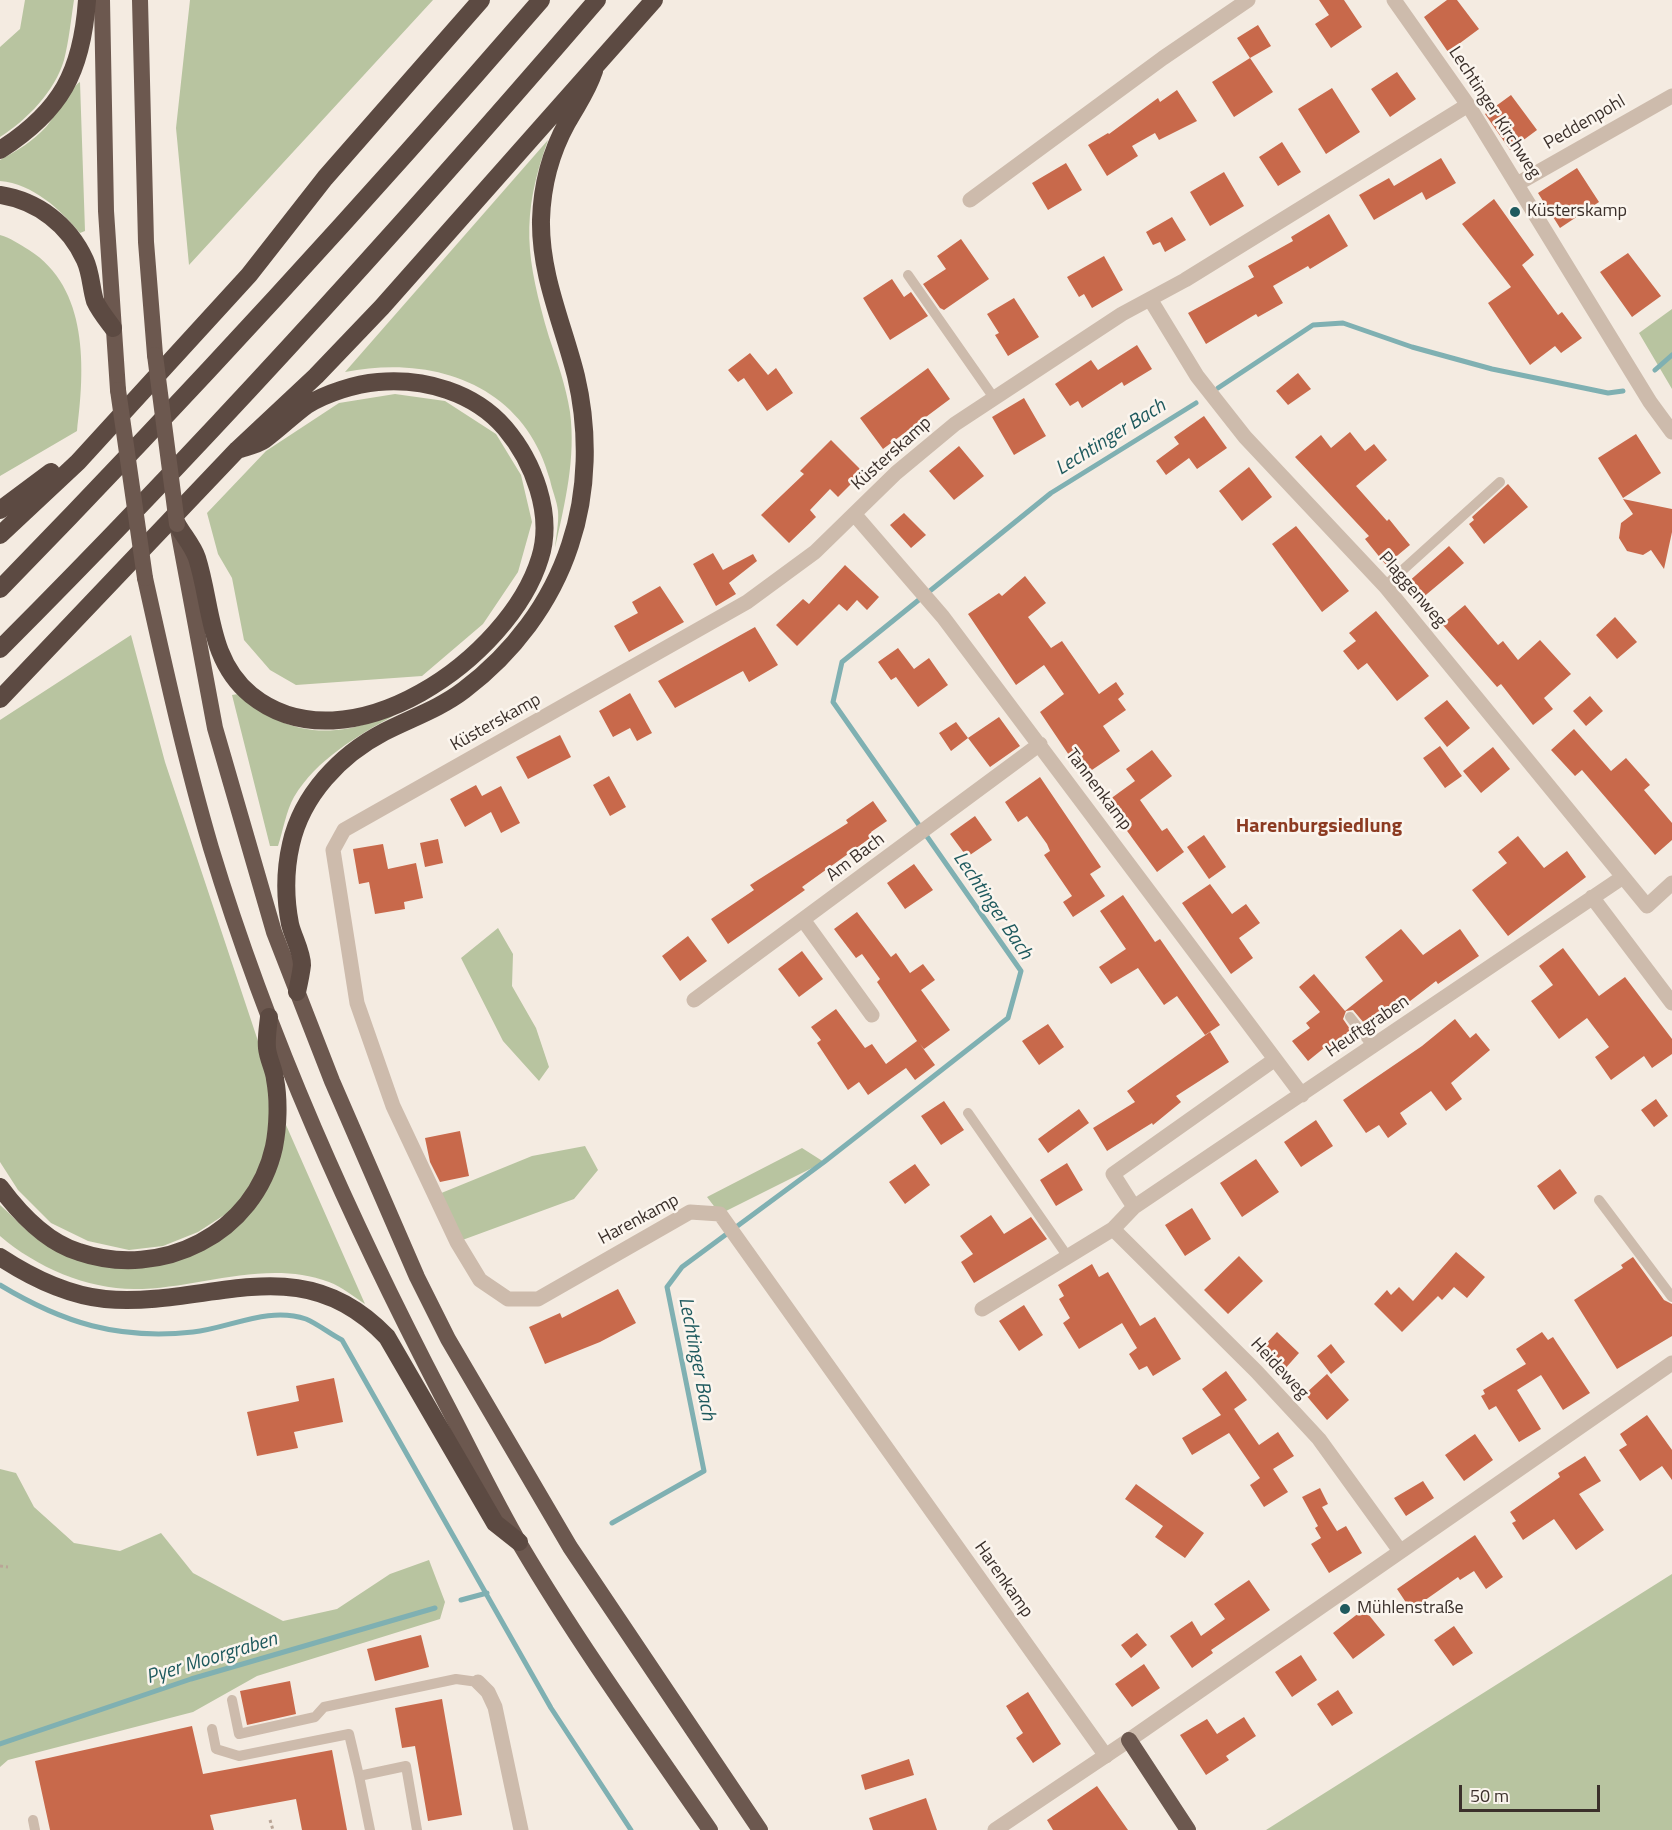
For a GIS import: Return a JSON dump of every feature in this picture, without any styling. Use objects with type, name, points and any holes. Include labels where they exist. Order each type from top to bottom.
[{"type":"highway","points":[[0,150],[20,137],[44,116],[63,91],[78,63],[85,36],[87,0]]},
{"type":"highway","points":[[102,0],[102,92],[113,328],[118,390],[145,578],[174,709],[206,827],[269,1017],[319,1142],[377,1271],[519,1542],[574,1632],[710,1830]]},
{"type":"highway","points":[[140,0],[146,242],[155,355],[178,532],[215,728],[274,932],[346,1113],[417,1277],[448,1339],[570,1546],[760,1830]]},
{"type":"highway","points":[[444,44],[467,0]]},
{"type":"highway","points":[[0,535],[78,462],[249,275],[325,178],[481,0]]},
{"type":"highway","points":[[0,589],[253,324],[540,0]]},
{"type":"highway","points":[[0,649],[237,405],[348,284],[597,0]]},
{"type":"highway","points":[[0,699],[237,450],[316,376],[382,307],[594,71],[654,0]]},
{"type":"highway","points":[[297,992],[302,963],[290,924],[286,883],[291,843],[308,800],[327,776],[355,750],[384,732],[432,711],[463,691],[498,662],[524,633],[550,593],[570,545],[581,499],[586,451],[576,377],[550,293],[542,255],[541,220],[545,183],[554,152],[568,122],[587,94],[594,71]]},
{"type":"highway","points":[[0,195],[13,197],[43,210],[69,232],[85,260],[95,301],[113,328]]},
{"type":"highway","points":[[178,532],[196,557],[214,638],[228,667],[251,695],[281,711],[312,720],[356,716],[379,711],[421,693],[461,667],[500,628],[526,593],[541,556],[544,516],[534,477],[518,444],[498,420],[472,402],[443,388],[411,381],[377,382],[345,389],[310,403],[263,441],[237,450]]},
{"type":"highway","points":[[0,510],[57,468],[78,462]]},
{"type":"highway","points":[[0,1187],[12,1203],[45,1235],[78,1252],[116,1261],[154,1260],[192,1248],[221,1232],[243,1209],[262,1180],[274,1148],[277,1110],[275,1080],[267,1048],[269,1017]]},
{"type":"highway","points":[[0,1257],[27,1275],[67,1291],[104,1299],[144,1300],[244,1287],[279,1286],[312,1289],[341,1301],[369,1318],[387,1337],[495,1523],[519,1542]]},
{"type":"highway","points":[[1129,1740],[1188,1830]]},
{"type":"street","points":[[970,200],[1163,58],[1248,0]]},
{"type":"street","name":"Lechtinger Kirchweg","points":[[1394,0],[1468,105],[1650,402],[1672,432]]},
{"type":"street","name":"Peddenpohl","points":[[1517,184],[1672,96]]},
{"type":"street","name":"Küsterskamp","points":[[344,830],[747,602],[814,552],[855,515],[896,473],[955,424],[1122,314],[1468,105]]},
{"type":"street","name":"Plaggenweg","points":[[1150,299],[1197,376],[1245,437],[1385,586],[1647,906],[1672,884]]},
{"type":"street","name":"Tannenkamp","points":[[855,515],[943,617],[1302,1095]]},
{"type":"street","name":"Am Bach","points":[[694,1000],[804,921],[1040,744]]},
{"type":"street","name":"Harenkamp","points":[[344,830],[333,850],[357,1003],[393,1106],[448,1224],[480,1280],[508,1299],[538,1299],[690,1212],[720,1214],[1106,1756]]},
{"type":"street","name":"Heuftgraben","points":[[982,1309],[1113,1229],[1134,1207],[1623,877]]},
{"type":"street","points":[[1592,897],[1672,1004]]},
{"type":"street","points":[[804,921],[872,1015]]},
{"type":"street","points":[[1134,1207],[1113,1174],[1274,1060]]},
{"type":"street","name":"Heideweg","points":[[1113,1229],[1256,1371],[1318,1439],[1400,1551]]},
{"type":"street","points":[[996,1830],[1400,1551],[1542,1456],[1672,1364]]},
{"type":"street","points":[[478,1682],[488,1692],[495,1707],[521,1830]]},
{"type":"lane","points":[[908,275],[994,398]]},
{"type":"lane","points":[[1385,586],[1500,482]]},
{"type":"lane","points":[[1350,1017],[1373,1047]]},
{"type":"lane","points":[[968,1113],[1068,1257]]},
{"type":"lane","points":[[1599,1200],[1672,1297]]},
{"type":"lane","points":[[232,1700],[239,1734],[315,1717],[324,1707],[456,1679],[478,1682]]},
{"type":"lane","points":[[212,1729],[216,1749],[239,1756],[349,1734],[370,1830]]},
{"type":"lane","points":[[359,1776],[406,1766],[417,1830]]},
{"type":"path","points":[[0,1566],[8,1567]]},
{"type":"path","points":[[270,1820],[273,1830]]},
{"type":"green space","points":[[25,0],[74,0],[67,45],[60,72],[47,94],[30,113],[0,137],[0,47],[20,29]]},
{"type":"green space","points":[[190,0],[433,0],[189,265],[176,128]]},
{"type":"green space","points":[[80,82],[85,231],[80,233],[64,215],[35,192],[0,181],[0,160],[41,132]]},
{"type":"green space","points":[[548,140],[533,193],[529,238],[535,284],[570,412],[571,463],[555,548],[557,507],[538,447],[520,421],[498,399],[472,384],[442,373],[411,368],[378,368],[345,372]]},
{"type":"green space","points":[[0,235],[29,250],[49,266],[63,286],[73,308],[78,331],[81,382],[77,431],[0,476]]},
{"type":"green space","points":[[1672,309],[1672,389],[1639,333]]},
{"type":"green space","points":[[395,394],[445,401],[496,434],[521,475],[532,522],[518,572],[483,624],[422,676],[296,685],[270,670],[244,640],[232,578],[218,554],[207,513],[266,451],[339,403]]},
{"type":"green space","points":[[131,635],[165,762],[267,1068],[270,1126],[264,1163],[235,1208],[198,1232],[163,1246],[129,1250],[88,1241],[51,1223],[18,1190],[0,1162],[0,720]]},
{"type":"green space","points":[[238,694],[271,717],[296,727],[323,731],[358,726],[395,715],[352,740],[314,771],[303,783],[291,803],[278,846],[270,846],[232,695]]},
{"type":"green space","points":[[498,928],[513,954],[512,986],[536,1028],[549,1067],[539,1081],[503,1041],[461,958]]},
{"type":"green space","points":[[286,1125],[365,1304],[329,1282],[305,1275],[281,1273],[232,1276],[158,1288],[134,1289],[98,1285],[46,1266],[0,1236],[0,1205],[39,1240],[53,1249],[79,1259],[105,1266],[131,1268],[157,1266],[183,1259],[207,1248],[229,1233],[256,1204],[268,1183]]},
{"type":"green space","points":[[585,1146],[598,1170],[574,1199],[457,1242],[434,1196],[532,1156]]},
{"type":"green space","points":[[802,1148],[824,1162],[720,1214],[707,1197]]},
{"type":"green space","points":[[0,1469],[16,1473],[34,1507],[74,1543],[120,1551],[161,1533],[193,1573],[283,1621],[337,1609],[390,1574],[429,1560],[445,1602],[440,1619],[257,1676],[193,1712],[8,1760],[0,1767]]},
{"type":"green space","points":[[1672,1574],[1672,1830],[1266,1830]]},
{"type":"building","points":[[1319,0],[1344,0],[1362,27],[1331,48],[1315,24],[1329,15]]},
{"type":"building","points":[[1447,0],[1457,0],[1479,29],[1448,52],[1424,17]]},
{"type":"building","points":[[1258,25],[1271,46],[1250,58],[1237,38]]},
{"type":"building","points":[[1250,58],[1273,92],[1234,117],[1212,82]]},
{"type":"building","points":[[1397,72],[1416,99],[1390,117],[1371,89]]},
{"type":"building","points":[[1332,88],[1360,132],[1326,154],[1298,109]]},
{"type":"building","points":[[1177,90],[1197,121],[1159,140],[1155,133],[1132,146],[1138,156],[1107,176],[1088,145],[1109,134],[1158,98],[1160,102]]},
{"type":"building","points":[[1511,95],[1537,130],[1510,150],[1485,114]]},
{"type":"building","points":[[1282,142],[1301,172],[1278,186],[1259,157]]},
{"type":"building","points":[[1441,158],[1456,183],[1426,200],[1422,192],[1374,220],[1359,195],[1389,178],[1394,186]]},
{"type":"building","points":[[1066,163],[1082,190],[1048,210],[1032,183]]},
{"type":"building","points":[[1577,168],[1599,202],[1560,228],[1538,193]]},
{"type":"building","points":[[1224,172],[1244,206],[1210,226],[1190,192]]},
{"type":"building","points":[[1494,199],[1534,255],[1522,265],[1558,315],[1562,312],[1582,338],[1561,353],[1555,346],[1530,365],[1488,303],[1511,287],[1462,224]]},
{"type":"building","points":[[1329,214],[1348,246],[1310,269],[1308,266],[1273,286],[1283,303],[1258,317],[1256,314],[1206,344],[1188,313],[1254,277],[1248,266],[1293,241],[1291,237]]},
{"type":"building","points":[[1172,217],[1186,240],[1165,252],[1160,242],[1153,245],[1146,232]]},
{"type":"building","points":[[961,239],[989,279],[944,310],[940,308],[923,284],[946,269],[937,256]]},
{"type":"building","points":[[1628,253],[1661,296],[1632,317],[1600,272]]},
{"type":"building","points":[[1104,256],[1123,290],[1092,308],[1084,294],[1079,297],[1067,277]]},
{"type":"building","points":[[892,279],[904,297],[911,292],[928,316],[890,340],[863,298]]},
{"type":"building","points":[[1014,298],[1039,337],[1008,356],[995,335],[999,333],[987,314]]},
{"type":"building","points":[[1137,345],[1152,369],[1124,386],[1122,382],[1082,408],[1078,401],[1070,406],[1055,384],[1091,360],[1098,370]]},
{"type":"building","points":[[750,353],[768,375],[776,368],[793,393],[767,411],[744,378],[738,382],[728,370]]},
{"type":"building","points":[[928,368],[950,399],[883,449],[860,418]]},
{"type":"building","points":[[1298,373],[1311,389],[1288,405],[1276,391]]},
{"type":"building","points":[[1024,398],[1046,436],[1014,455],[992,417]]},
{"type":"building","points":[[1204,416],[1227,448],[1197,469],[1189,458],[1166,475],[1156,461],[1179,444],[1174,437]]},
{"type":"building","points":[[1350,432],[1365,451],[1374,444],[1387,460],[1356,486],[1387,521],[1389,519],[1410,545],[1386,565],[1365,539],[1369,536],[1295,457],[1321,435],[1331,448]]},
{"type":"building","points":[[1636,434],[1661,473],[1623,498],[1598,458]]},
{"type":"building","points":[[831,440],[863,472],[838,497],[830,489],[810,510],[816,517],[789,543],[761,515],[804,474],[800,471]]},
{"type":"building","points":[[959,446],[984,476],[954,500],[929,471]]},
{"type":"building","points":[[1249,467],[1272,497],[1242,521],[1219,491]]},
{"type":"building","points":[[1508,484],[1528,507],[1484,544],[1469,524],[1474,520],[1472,517]]},
{"type":"building","points":[[1623,499],[1672,509],[1672,532],[1664,569],[1651,550],[1643,555],[1627,551],[1619,538],[1621,523],[1633,514]]},
{"type":"building","points":[[904,513],[926,535],[911,548],[890,525]]},
{"type":"building","points":[[1296,526],[1349,591],[1322,612],[1272,544]]},
{"type":"building","points":[[1449,546],[1464,563],[1421,599],[1407,583]]},
{"type":"building","points":[[713,553],[723,570],[753,554],[757,561],[729,583],[736,594],[716,606],[693,564]]},
{"type":"building","points":[[845,565],[879,597],[867,610],[857,600],[847,611],[839,604],[797,646],[776,625],[803,599],[809,604]]},
{"type":"building","points":[[1025,576],[1046,603],[1028,617],[1051,648],[1062,641],[1099,694],[1116,682],[1124,694],[1118,699],[1126,710],[1103,726],[1120,751],[1083,776],[1040,712],[1064,694],[1044,665],[1016,685],[968,614],[999,593],[1002,596]]},
{"type":"building","points":[[660,586],[684,622],[629,652],[614,626],[638,613],[632,602]]},
{"type":"building","points":[[1465,605],[1498,645],[1503,641],[1518,660],[1540,640],[1571,674],[1544,698],[1553,709],[1533,725],[1501,684],[1497,687],[1442,624]]},
{"type":"building","points":[[1376,611],[1429,676],[1397,701],[1367,663],[1358,670],[1343,651],[1356,641],[1349,633]]},
{"type":"building","points":[[1615,617],[1637,642],[1617,659],[1596,635]]},
{"type":"building","points":[[755,627],[778,665],[749,682],[743,671],[675,708],[658,681]]},
{"type":"building","points":[[898,648],[914,669],[929,658],[948,685],[918,707],[896,677],[891,680],[878,662]]},
{"type":"building","points":[[630,693],[652,733],[637,741],[630,728],[613,737],[599,711]]},
{"type":"building","points":[[1590,696],[1603,711],[1586,726],[1573,711]]},
{"type":"building","points":[[1447,700],[1470,728],[1447,747],[1424,718]]},
{"type":"building","points":[[999,717],[1020,746],[990,767],[968,738]]},
{"type":"building","points":[[956,722],[968,738],[951,751],[939,733]]},
{"type":"building","points":[[1574,729],[1611,771],[1626,758],[1650,785],[1644,790],[1672,823],[1672,840],[1655,855],[1582,770],[1575,776],[1551,750]]},
{"type":"building","points":[[560,735],[571,757],[528,779],[516,757]]},
{"type":"building","points":[[1440,746],[1462,776],[1445,788],[1423,758]]},
{"type":"building","points":[[1493,747],[1510,769],[1481,793],[1463,771]]},
{"type":"building","points":[[1152,750],[1172,776],[1140,800],[1162,831],[1167,828],[1184,852],[1157,872],[1106,802],[1135,781],[1126,769]]},
{"type":"building","points":[[609,776],[626,807],[610,816],[593,785]]},
{"type":"building","points":[[1040,777],[1101,867],[1090,874],[1105,896],[1073,917],[1063,902],[1072,896],[1044,855],[1050,851],[1047,844],[1027,816],[1018,822],[1005,802]]},
{"type":"building","points":[[476,785],[482,796],[501,786],[520,823],[501,833],[491,812],[465,827],[450,799]]},
{"type":"building","points":[[873,801],[887,821],[871,832],[873,836],[802,887],[805,890],[728,944],[711,919],[754,890],[750,885],[848,823],[846,820]]},
{"type":"building","points":[[975,816],[992,840],[967,857],[950,834]]},
{"type":"building","points":[[1204,835],[1226,867],[1209,879],[1187,847]]},
{"type":"building","points":[[1518,836],[1544,868],[1567,851],[1586,877],[1508,936],[1472,890],[1507,863],[1498,852]]},
{"type":"building","points":[[438,839],[443,863],[425,867],[420,843]]},
{"type":"building","points":[[383,844],[388,869],[416,863],[423,898],[404,902],[405,909],[375,914],[369,882],[359,884],[353,849]]},
{"type":"building","points":[[914,864],[933,890],[905,909],[887,883]]},
{"type":"building","points":[[1210,884],[1232,914],[1246,904],[1260,923],[1239,938],[1253,958],[1231,974],[1182,903]]},
{"type":"building","points":[[1123,895],[1155,942],[1160,939],[1220,1025],[1205,1035],[1177,996],[1164,1005],[1138,968],[1111,984],[1099,967],[1126,949],[1100,911]]},
{"type":"building","points":[[857,912],[891,957],[896,953],[910,973],[923,964],[935,980],[921,990],[950,1030],[924,1049],[920,1044],[935,1065],[915,1080],[906,1068],[868,1095],[859,1082],[848,1090],[817,1043],[821,1040],[811,1027],[836,1009],[865,1048],[872,1044],[886,1064],[917,1041],[877,982],[880,979],[862,954],[856,958],[834,929]]},
{"type":"building","points":[[1401,929],[1423,955],[1460,929],[1479,956],[1438,984],[1436,981],[1374,1029],[1367,1021],[1364,1023],[1353,1010],[1346,1011],[1343,1019],[1352,1032],[1328,1052],[1324,1048],[1308,1061],[1292,1041],[1310,1028],[1306,1023],[1320,1012],[1299,987],[1314,974],[1345,1011],[1383,981],[1365,957]]},
{"type":"building","points":[[688,936],[707,961],[680,981],[662,956]]},
{"type":"building","points":[[1563,948],[1599,996],[1625,977],[1672,1039],[1672,1054],[1652,1068],[1644,1056],[1611,1080],[1595,1057],[1609,1047],[1587,1018],[1559,1039],[1531,1001],[1553,985],[1539,966]]},
{"type":"building","points":[[802,951],[823,979],[799,997],[778,969]]},
{"type":"building","points":[[1455,1019],[1470,1038],[1476,1033],[1490,1050],[1451,1083],[1462,1099],[1446,1111],[1431,1091],[1400,1113],[1407,1124],[1388,1138],[1379,1125],[1366,1133],[1343,1100],[1422,1046]]},
{"type":"building","points":[[1048,1024],[1064,1047],[1039,1065],[1022,1041]]},
{"type":"building","points":[[1210,1032],[1229,1062],[1176,1096],[1181,1102],[1153,1125],[1152,1123],[1107,1151],[1093,1128],[1135,1102],[1127,1091]]},
{"type":"building","points":[[1656,1099],[1668,1116],[1654,1127],[1641,1110]]},
{"type":"building","points":[[944,1101],[964,1130],[941,1145],[921,1116]]},
{"type":"building","points":[[1079,1109],[1089,1123],[1048,1153],[1038,1139]]},
{"type":"building","points":[[1316,1120],[1333,1146],[1301,1167],[1284,1142]]},
{"type":"building","points":[[460,1131],[469,1176],[440,1182],[430,1162],[425,1138]]},
{"type":"building","points":[[1256,1159],[1279,1192],[1242,1217],[1220,1183]]},
{"type":"building","points":[[1067,1163],[1083,1190],[1056,1206],[1040,1180]]},
{"type":"building","points":[[915,1164],[930,1185],[905,1204],[889,1182]]},
{"type":"building","points":[[1560,1169],[1577,1193],[1554,1210],[1537,1186]]},
{"type":"building","points":[[1192,1208],[1211,1239],[1185,1256],[1165,1225]]},
{"type":"building","points":[[991,1215],[1004,1234],[1031,1217],[1047,1239],[974,1283],[961,1262],[973,1254],[960,1236]]},
{"type":"building","points":[[1456,1252],[1485,1277],[1467,1298],[1454,1287],[1442,1300],[1438,1296],[1402,1332],[1374,1304],[1387,1290],[1391,1295],[1399,1287],[1413,1301]]},
{"type":"building","points":[[1239,1256],[1263,1281],[1228,1314],[1204,1290]]},
{"type":"building","points":[[1633,1257],[1664,1300],[1672,1304],[1672,1336],[1617,1369],[1574,1300],[1623,1268],[1621,1265]]},
{"type":"building","points":[[1092,1264],[1099,1277],[1108,1272],[1140,1326],[1155,1317],[1181,1359],[1153,1376],[1147,1366],[1139,1370],[1129,1354],[1137,1348],[1122,1323],[1079,1349],[1063,1323],[1070,1318],[1059,1299],[1064,1296],[1058,1285]]},
{"type":"building","points":[[618,1289],[636,1323],[600,1342],[545,1364],[529,1327],[560,1313],[562,1318]]},
{"type":"building","points":[[1024,1305],[1043,1335],[1019,1351],[999,1321]]},
{"type":"building","points":[[1277,1332],[1299,1353],[1283,1371],[1260,1350]]},
{"type":"building","points":[[1542,1332],[1548,1340],[1553,1337],[1590,1393],[1563,1410],[1541,1375],[1517,1390],[1541,1429],[1519,1442],[1496,1406],[1489,1410],[1481,1396],[1485,1394],[1483,1390],[1526,1364],[1516,1349]]},
{"type":"building","points":[[1331,1344],[1345,1362],[1331,1374],[1317,1356]]},
{"type":"building","points":[[1226,1371],[1247,1400],[1234,1409],[1259,1445],[1278,1432],[1294,1456],[1273,1469],[1288,1492],[1264,1507],[1250,1485],[1260,1478],[1229,1433],[1192,1455],[1182,1438],[1221,1415],[1202,1389]]},
{"type":"building","points":[[1327,1374],[1349,1400],[1327,1420],[1305,1394]]},
{"type":"building","points":[[334,1378],[343,1422],[294,1432],[298,1448],[257,1456],[247,1412],[299,1401],[296,1386]]},
{"type":"building","points":[[1647,1415],[1672,1450],[1672,1480],[1662,1466],[1640,1481],[1619,1450],[1627,1445],[1620,1434]]},
{"type":"building","points":[[1475,1434],[1493,1460],[1464,1481],[1445,1455]]},
{"type":"building","points":[[1585,1456],[1601,1481],[1579,1494],[1604,1530],[1576,1550],[1554,1519],[1523,1540],[1512,1523],[1516,1521],[1510,1512],[1560,1477],[1558,1473]]},
{"type":"building","points":[[1423,1481],[1434,1498],[1406,1516],[1394,1498]]},
{"type":"building","points":[[1136,1484],[1204,1533],[1185,1558],[1155,1537],[1163,1526],[1125,1499]]},
{"type":"building","points":[[1320,1488],[1328,1504],[1322,1507],[1337,1531],[1346,1526],[1362,1553],[1329,1573],[1311,1544],[1321,1538],[1315,1528],[1318,1526],[1302,1497]]},
{"type":"building","points":[[1475,1535],[1503,1577],[1486,1589],[1474,1571],[1460,1580],[1458,1577],[1411,1610],[1397,1589]]},
{"type":"building","points":[[1249,1580],[1270,1610],[1211,1650],[1213,1653],[1192,1668],[1170,1636],[1192,1621],[1201,1636],[1225,1619],[1214,1604]]},
{"type":"building","points":[[1364,1609],[1385,1635],[1353,1659],[1333,1633]]},
{"type":"building","points":[[1454,1626],[1473,1653],[1453,1666],[1434,1640]]},
{"type":"building","points":[[1137,1633],[1147,1645],[1131,1658],[1121,1645]]},
{"type":"building","points":[[421,1635],[429,1667],[375,1681],[367,1649]]},
{"type":"building","points":[[1301,1655],[1317,1680],[1292,1697],[1275,1672]]},
{"type":"building","points":[[1144,1664],[1160,1688],[1132,1707],[1115,1684]]},
{"type":"building","points":[[290,1681],[296,1714],[247,1725],[240,1691]]},
{"type":"building","points":[[1338,1690],[1353,1713],[1332,1726],[1317,1704]]},
{"type":"building","points":[[1028,1692],[1061,1744],[1033,1763],[1016,1738],[1023,1733],[1006,1706]]},
{"type":"building","points":[[442,1699],[462,1815],[428,1821],[415,1746],[402,1748],[395,1708]]},
{"type":"building","points":[[1244,1717],[1256,1736],[1226,1756],[1229,1760],[1206,1775],[1180,1735],[1207,1719],[1217,1734]]},
{"type":"building","points":[[192,1726],[203,1774],[332,1750],[347,1830],[302,1830],[296,1799],[210,1815],[214,1830],[50,1830],[35,1761]]},
{"type":"building","points":[[909,1759],[914,1775],[865,1790],[861,1775]]},
{"type":"building","points":[[1097,1786],[1128,1830],[1053,1830],[1047,1820]]},
{"type":"building","points":[[926,1798],[937,1830],[873,1830],[869,1818]]},
{"type":"waterway","name":"Lechtinger Bach","points":[[1218,388],[1313,325],[1343,323],[1412,347],[1492,369],[1608,393],[1623,391]]},
{"type":"waterway","name":"Lechtinger Bach","points":[[1655,370],[1672,355]]},
{"type":"waterway","name":"Lechtinger Bach","points":[[612,1523],[704,1471],[667,1287],[682,1267],[824,1162],[1008,1018],[1021,971],[833,702],[842,662],[1051,493],[1196,403]]},
{"type":"waterway","points":[[0,1285],[46,1310],[92,1326],[116,1331],[166,1334],[193,1332],[263,1316],[278,1315],[306,1319],[342,1340],[551,1708],[631,1830]]},
{"type":"waterway","name":"Pyer Moorgraben","points":[[461,1600],[487,1593]]},
{"type":"waterway","name":"Pyer Moorgraben","points":[[0,1744],[191,1679],[435,1608]]},
{"type":"place","name":"Küsterskamp","points":[[1515,212]]},
{"type":"place","name":"Mühlenstraße","points":[[1345,1609]]},
{"type":"district","name":"Harenburgsiedlung","points":[[1319,827]]}]
